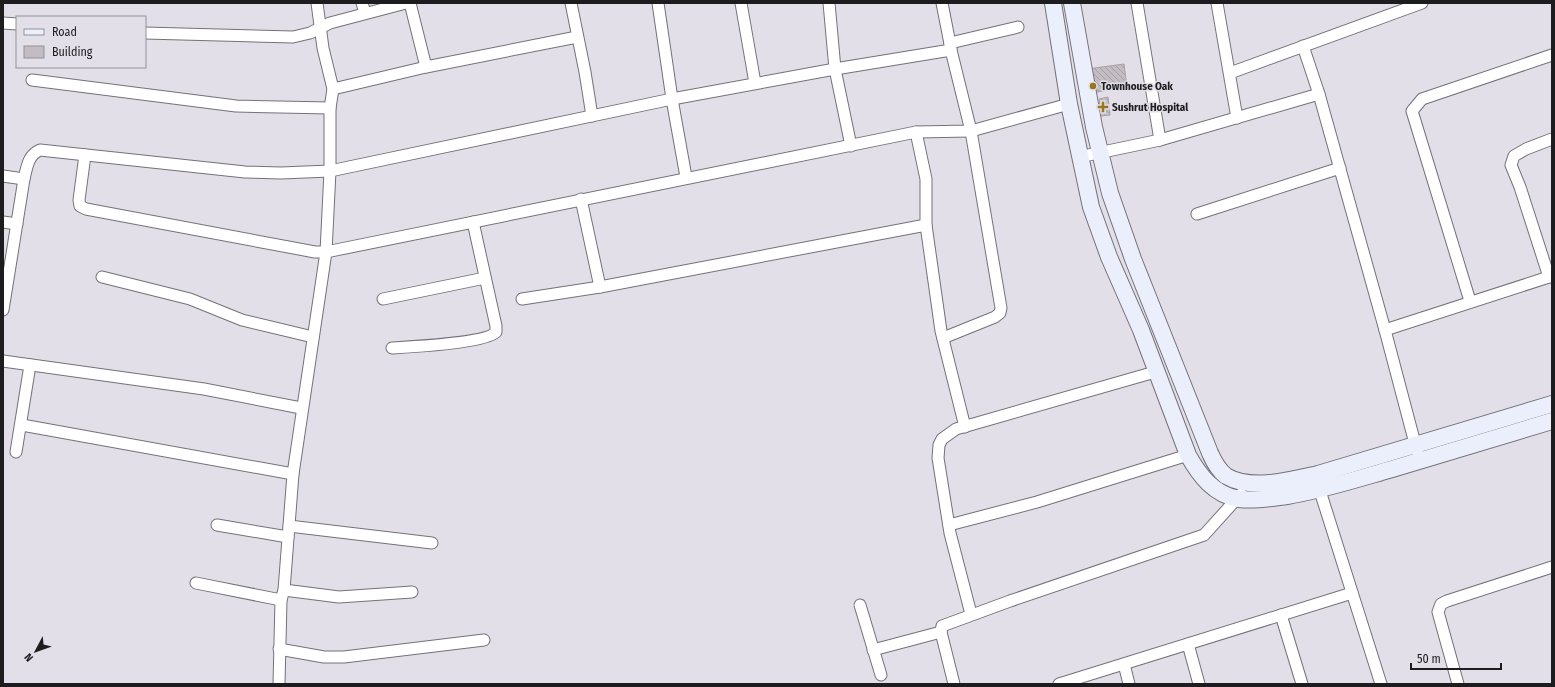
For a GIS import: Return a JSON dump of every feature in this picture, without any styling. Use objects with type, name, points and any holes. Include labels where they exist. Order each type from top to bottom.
[{"type":"street","points":[[279,684],[282,595],[293,474],[301,408],[326,252],[330,171],[330,108],[333,89],[323,48],[317,3]]},
{"type":"street","points":[[146,33],[292,37],[320,28],[364,8],[406,3]]},
{"type":"street","points":[[410,3],[426,67]]},
{"type":"street","points":[[571,3],[592,116]]},
{"type":"street","points":[[658,3],[672,99],[686,178]]},
{"type":"street","points":[[741,3],[755,83]]},
{"type":"street","points":[[829,3],[835,68],[852,146]]},
{"type":"street","points":[[942,3],[971,130],[1001,308],[995,317],[943,338]]},
{"type":"street","points":[[1053,3],[1069,104],[1091,207],[1109,257],[1141,330],[1155,372],[1188,455],[1196,470],[1208,484],[1237,499],[1271,498],[1320,491],[1552,404]]},
{"type":"street","points":[[1072,3],[1100,153],[1119,223],[1210,454],[1217,467],[1226,475],[1235,480],[1250,482],[1284,482],[1418,453],[1552,421]]},
{"type":"street","points":[[1137,3],[1160,140]]},
{"type":"street","points":[[1216,3],[1237,118]]},
{"type":"street","points":[[1230,73],[1422,3]]},
{"type":"street","points":[[3,23],[16,24]]},
{"type":"street","points":[[3,310],[6,272],[17,224],[28,161],[31,156],[40,150],[245,172],[281,174],[330,171],[672,99],[951,46],[1018,27]]},
{"type":"street","points":[[333,89],[426,67],[578,37]]},
{"type":"street","points":[[1303,46],[1319,94],[1340,168],[1418,453]]},
{"type":"street","points":[[1470,301],[1412,111],[1422,99],[1552,55]]},
{"type":"street","points":[[32,80],[236,106],[330,108]]},
{"type":"street","points":[[1080,157],[1160,140],[1319,94]]},
{"type":"street","points":[[85,155],[79,200],[80,206],[86,209],[307,251],[326,252],[916,132],[971,130],[1069,104]]},
{"type":"street","points":[[916,132],[926,179],[926,224],[943,338],[965,427]]},
{"type":"street","points":[[1385,330],[1470,301],[1551,276],[1511,165],[1514,156],[1526,149],[1552,139]]},
{"type":"street","points":[[1197,214],[1340,168]]},
{"type":"street","points":[[3,176],[24,179]]},
{"type":"street","points":[[581,199],[600,287]]},
{"type":"street","points":[[3,222],[17,224]]},
{"type":"street","points":[[392,348],[452,343],[493,335],[496,326],[473,222]]},
{"type":"street","points":[[522,299],[600,287],[926,224]]},
{"type":"street","points":[[102,277],[190,299],[242,320],[313,337]]},
{"type":"street","points":[[383,299],[485,278]]},
{"type":"street","points":[[3,361],[204,389],[301,408]]},
{"type":"street","points":[[16,452],[22,426],[30,365]]},
{"type":"street","points":[[971,614],[949,525],[938,458],[939,445],[942,439],[948,433],[965,427],[1155,372]]},
{"type":"street","points":[[22,426],[293,474]]},
{"type":"street","points":[[949,525],[1037,502],[1188,455]]},
{"type":"street","points":[[954,684],[941,632],[942,626],[971,614],[1204,535],[1237,499],[1250,482]]},
{"type":"street","points":[[1320,491],[1381,684]]},
{"type":"street","points":[[217,525],[432,543]]},
{"type":"street","points":[[1458,684],[1438,612],[1441,604],[1552,567]]},
{"type":"street","points":[[196,583],[282,595],[339,597],[412,592]]},
{"type":"street","points":[[1058,684],[1352,593]]},
{"type":"street","points":[[860,605],[881,675]]},
{"type":"street","points":[[1281,615],[1302,684]]},
{"type":"street","points":[[873,650],[941,632]]},
{"type":"street","points":[[279,649],[324,656],[344,657],[484,640]]},
{"type":"street","points":[[1188,644],[1199,684]]},
{"type":"street","points":[[1124,664],[1129,684]]},
{"type":"building","points":[[1124,64],[1127,87],[1091,93],[1087,69]]},
{"type":"building","points":[[1108,97],[1110,115],[1101,116],[1099,99]]},
{"type":"place","name":"Townhouse Oak","points":[[1093,86]]},
{"type":"place","name":"Sushrut Hospital","points":[[1103,107]]}]
